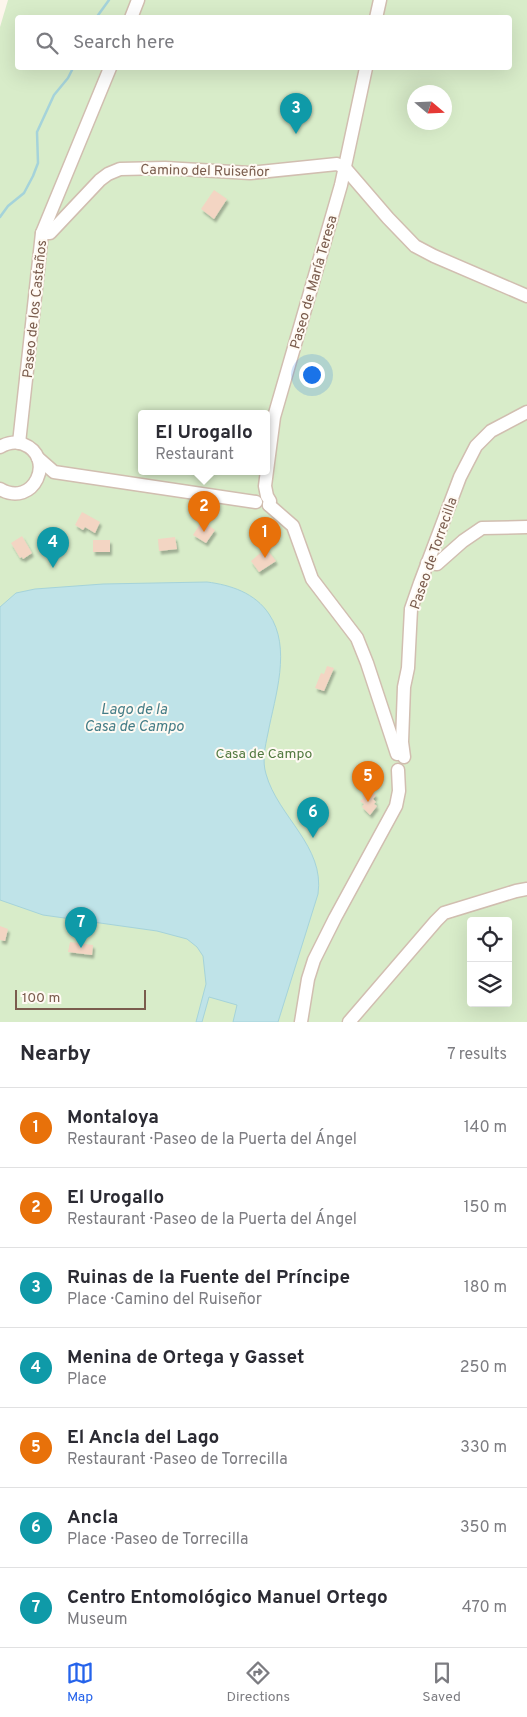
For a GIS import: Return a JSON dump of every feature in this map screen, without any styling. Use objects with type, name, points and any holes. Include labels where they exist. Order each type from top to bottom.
[{"type":"street","points":[[132,15],[138,0]]},
{"type":"street","points":[[377,15],[380,0]]},
{"type":"street","name":"Paseo de los Castaños","points":[[19,443],[42,233],[109,70]]},
{"type":"street","name":"Paseo de María Teresa","points":[[270,448],[274,417],[345,168],[366,70]]},
{"type":"street","name":"Camino del Ruiseñor","points":[[42,233],[50,233],[100,180],[120,169],[165,168],[250,173],[336,164],[345,168]]},
{"type":"street","points":[[345,168],[415,246],[527,296]]},
{"type":"street","name":"Paseo de Torrecilla","points":[[300,1022],[308,979],[314,960],[396,806],[399,791],[398,770],[405,765],[400,755],[411,609],[427,563],[460,477],[476,446],[491,430],[527,412]]},
{"type":"street","points":[[0,447],[10,443],[19,443],[31,449],[54,472],[264,501],[293,526],[312,579],[320,592],[357,638],[400,755]]},
{"type":"street","points":[[34,484],[40,472],[38,458]]},
{"type":"street","points":[[0,489],[12,493],[21,493],[54,472]]},
{"type":"street","name":"Paseo de María Teresa","points":[[264,501],[266,475]]},
{"type":"street","points":[[427,563],[437,564],[463,541],[482,528],[527,527]]},
{"type":"street","points":[[349,1022],[444,913],[527,889]]},
{"type":"green space","name":"Casa de Campo","points":[[8,0],[527,0],[527,1022],[0,1022],[0,27]]},
{"type":"water","name":"Lago de la Casa de Campo","points":[[207,582],[225,585],[250,595],[269,614],[276,627],[280,642],[280,672],[265,749],[265,769],[272,790],[308,846],[315,861],[318,877],[318,894],[278,1022],[233,1022],[237,1005],[209,997],[202,1022],[196,1022],[206,984],[203,956],[197,947],[187,939],[157,931],[43,915],[0,900],[0,607],[16,593],[35,589],[103,584]]},
{"type":"building","points":[[214,190],[227,199],[214,219],[201,209]]},
{"type":"building","points":[[82,512],[100,522],[95,533],[85,527],[83,530],[75,525]]},
{"type":"building","points":[[202,521],[215,530],[206,543],[193,535]]},
{"type":"building","points":[[22,536],[32,553],[23,559],[22,557],[20,558],[11,543]]},
{"type":"building","points":[[175,537],[177,549],[159,551],[158,539]]},
{"type":"building","points":[[93,540],[110,540],[110,552],[93,552]]},
{"type":"building","points":[[266,548],[276,561],[259,572],[251,561]]},
{"type":"building","points":[[327,666],[334,668],[324,691],[315,688],[321,673],[324,674]]},
{"type":"building","points":[[368,789],[376,795],[373,799],[376,802],[374,804],[377,806],[370,815],[362,807],[364,804],[360,801],[364,798],[362,796]]},
{"type":"building","points":[[0,926],[8,929],[5,941],[0,940]]},
{"type":"building","points":[[70,942],[93,945],[92,955],[68,952]]},
{"type":"waterway","points":[[98,15],[109,0]]},
{"type":"waterway","points":[[0,217],[8,206],[24,193],[33,176],[38,163],[37,132],[54,95],[72,70]]},
{"type":"place","name":"Ruinas de la Fuente del Príncipe","points":[[296,134]]},
{"type":"place","name":"El Urogallo","points":[[204,532]]},
{"type":"place","name":"Montaloya","points":[[265,558]]},
{"type":"place","name":"Menina de Ortega y Gasset","points":[[53,568]]},
{"type":"place","name":"El Ancla del Lago","points":[[368,802]]},
{"type":"place","name":"Ancla","points":[[313,838]]},
{"type":"place","name":"Centro Entomológico Manuel Ortego","points":[[81,948]]}]
